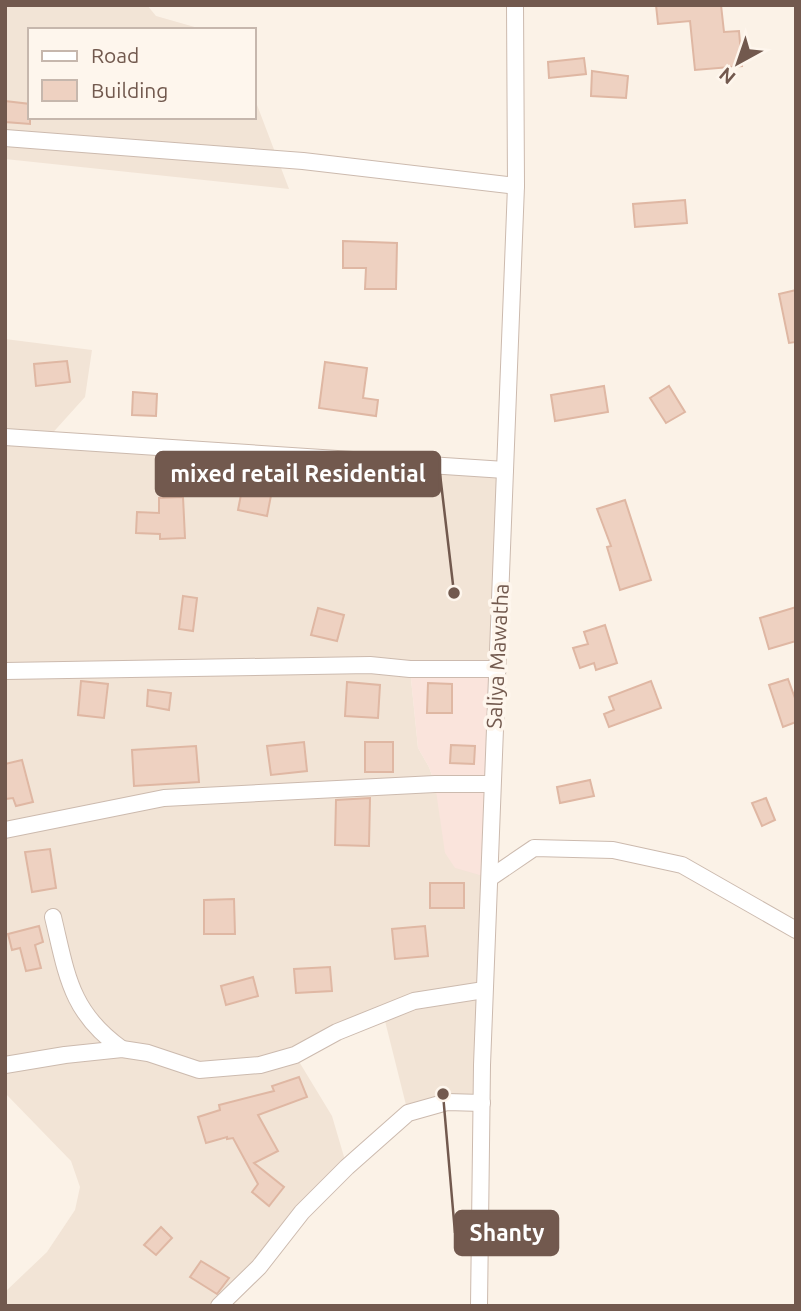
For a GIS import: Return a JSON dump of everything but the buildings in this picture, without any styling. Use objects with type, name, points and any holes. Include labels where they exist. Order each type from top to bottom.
[{"type":"street","name":"Saliya Mawatha","points":[[479,1306],[484,990],[516,186],[515,5]]},
{"type":"street","points":[[5,138],[303,161],[516,186]]},
{"type":"street","points":[[5,437],[505,470]]},
{"type":"street","points":[[5,671],[370,665],[498,669]]},
{"type":"street","points":[[5,830],[164,798],[435,784],[492,784]]},
{"type":"street","points":[[490,878],[534,848],[613,850],[682,865],[796,930]]},
{"type":"street","points":[[52,917],[72,995],[100,1034],[122,1049]]},
{"type":"street","points":[[5,1065],[122,1049],[199,1070],[260,1065],[295,1055],[337,1032],[414,1001],[484,990]]},
{"type":"street","points":[[219,1306],[259,1267],[302,1212],[347,1167],[408,1113],[447,1102],[482,1103]]},
{"type":"shaded area","points":[[5,5],[147,5],[156,16],[198,28],[28,28],[28,119],[256,119],[256,102],[289,189],[5,159]]},
{"type":"shaded area","points":[[5,339],[92,350],[85,397],[48,438],[505,470],[498,669],[410,669],[418,748],[435,784],[490,878],[482,1103],[408,1113],[383,1013],[295,1055],[332,1116],[347,1167],[219,1306],[5,1306],[5,1292],[47,1252],[75,1210],[80,1187],[71,1161],[5,1093]]},
{"type":"shaded area","points":[[410,669],[498,669],[490,878],[455,868],[445,853],[435,784],[418,748]]},
{"type":"place","name":"mixed retail Residential","points":[[454,593]]},
{"type":"place","name":"Shanty","points":[[443,1094]]}]
